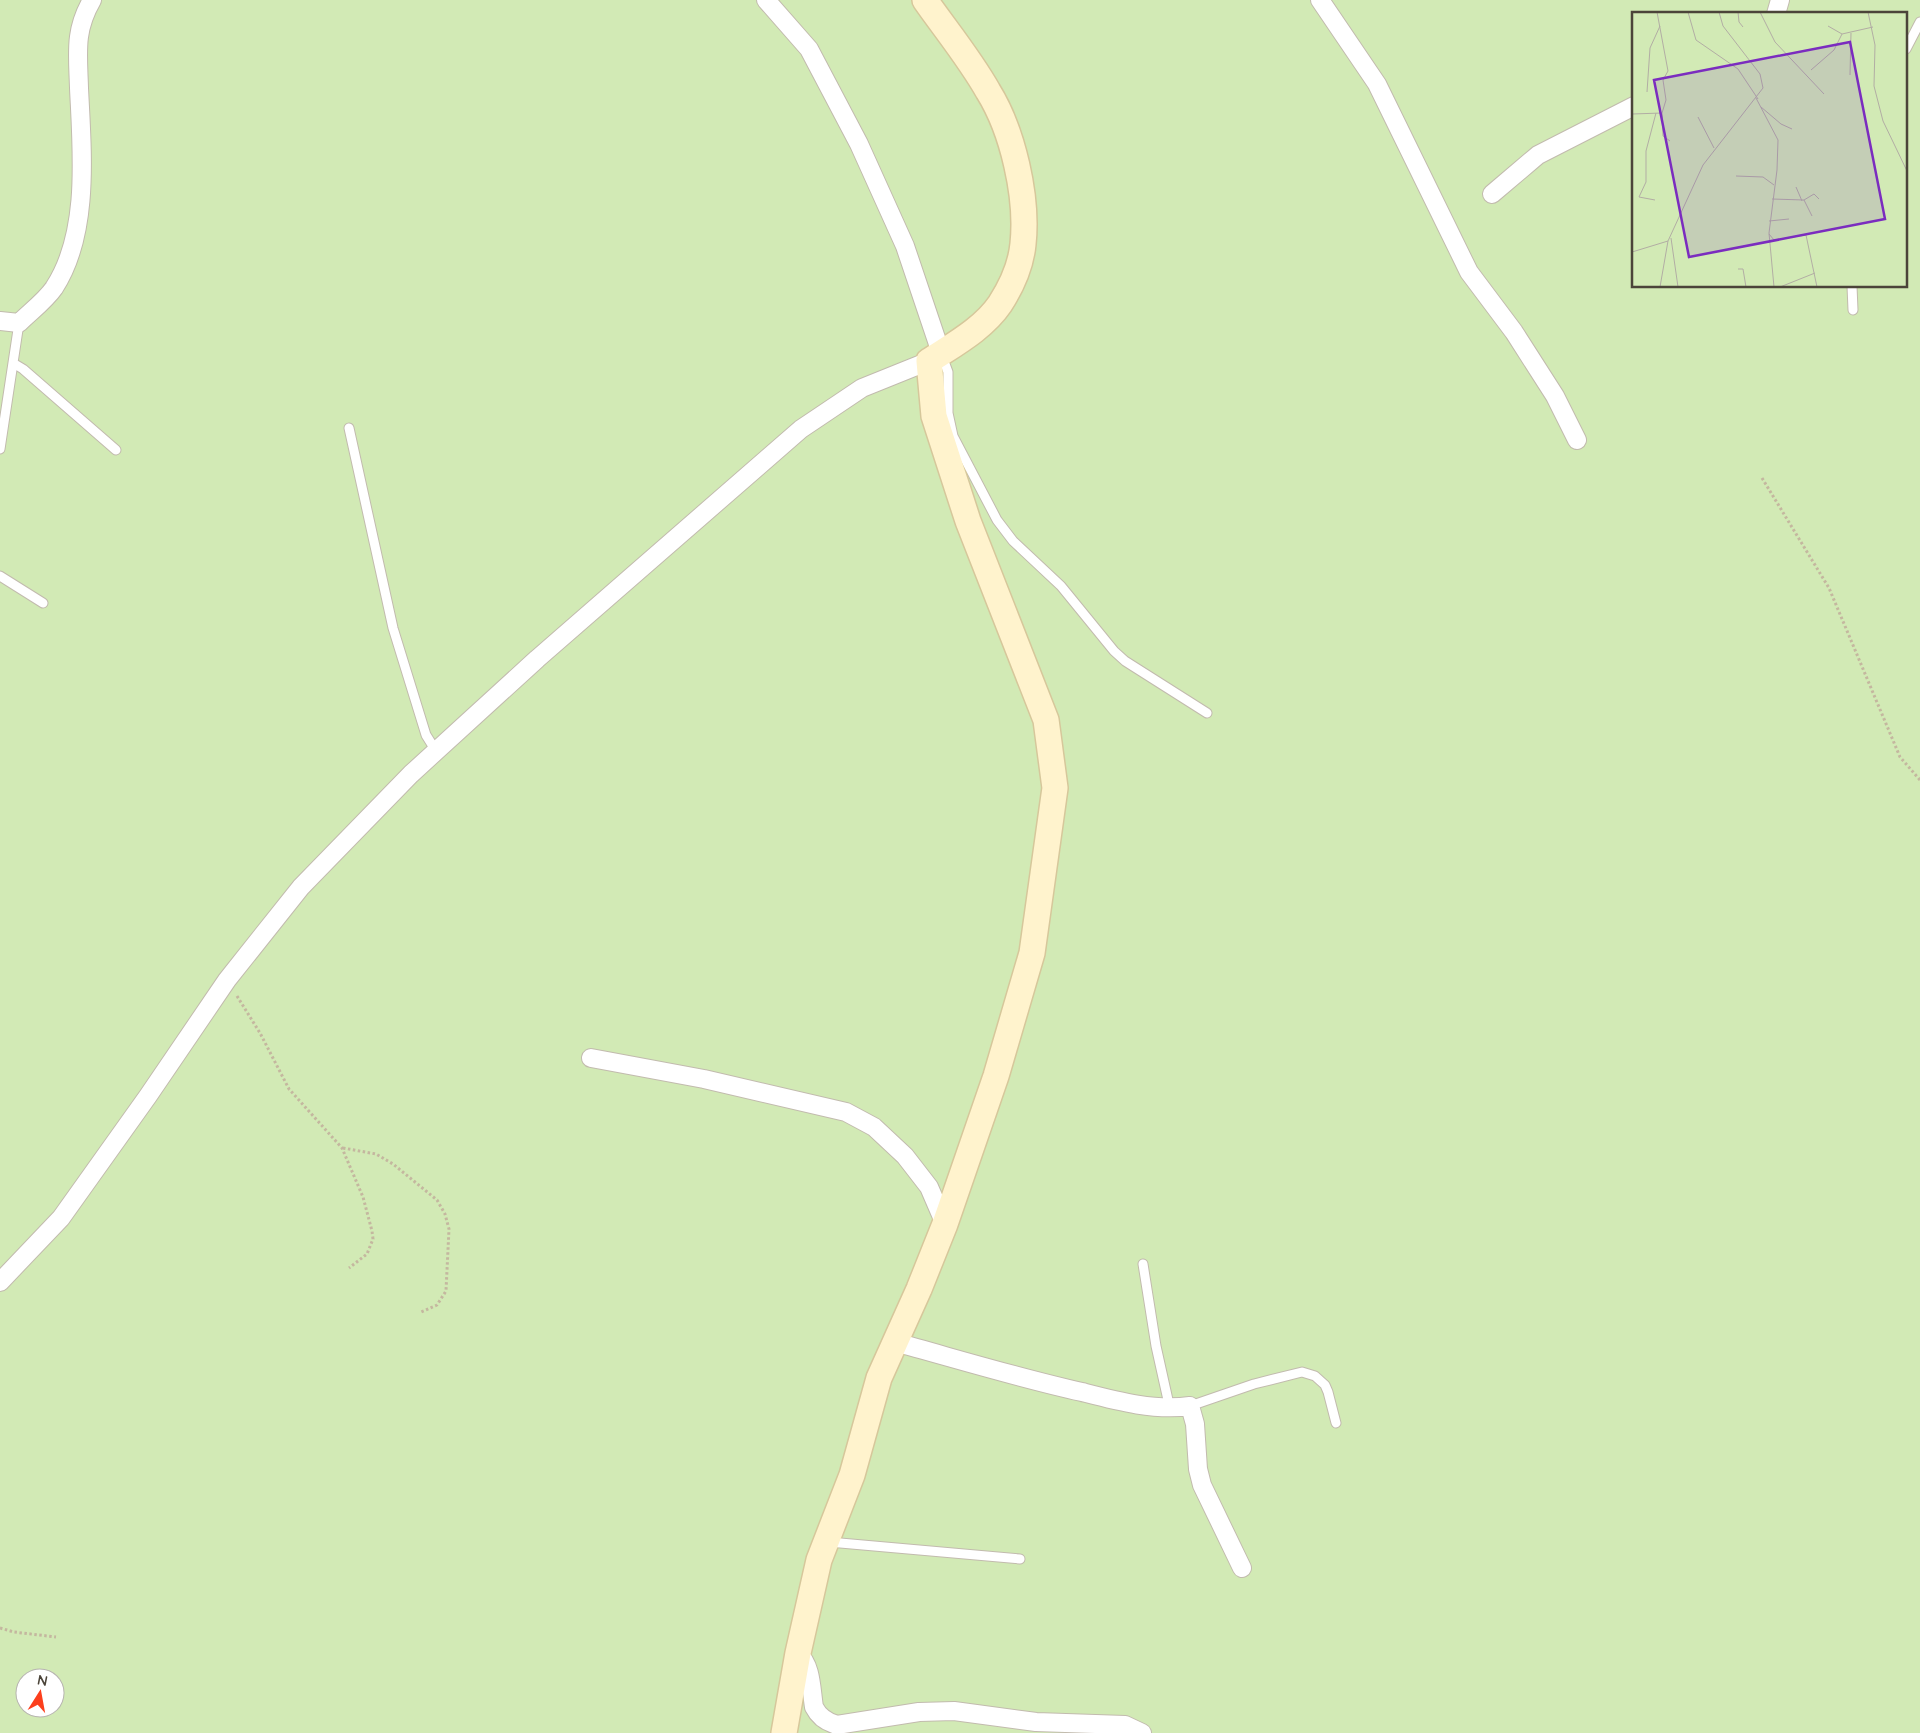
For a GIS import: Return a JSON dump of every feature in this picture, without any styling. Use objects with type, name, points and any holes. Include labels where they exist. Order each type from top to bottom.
[{"type":"street","points":[[0,321],[19,323],[53,290],[71,254],[79,215],[82,152],[77,40],[83,15],[92,0]]},
{"type":"street","points":[[766,0],[809,49],[859,144],[905,246],[935,357],[934,416],[968,521],[1046,720],[1055,788],[1032,952],[996,1076],[945,1224],[878,1378],[852,1475],[819,1560],[798,1653],[784,1733]]},
{"type":"street","points":[[0,1282],[61,1218],[148,1096],[227,980],[301,887],[411,774],[537,660],[801,429],[862,388],[935,357],[978,327],[999,305],[1014,279],[1023,245],[1023,195],[1011,142],[989,92],[926,0]]},
{"type":"street","points":[[1320,0],[1377,84],[1468,272],[1524,348],[1555,396],[1577,440]]},
{"type":"street","points":[[1492,194],[1538,156],[1632,107]]},
{"type":"street","points":[[591,1058],[704,1079],[846,1112],[874,1127],[905,1156],[929,1187],[945,1224]]},
{"type":"street","points":[[895,1342],[1044,1383],[1118,1401],[1170,1409],[1190,1406],[1195,1424],[1198,1469],[1202,1485],[1242,1568]]},
{"type":"street","points":[[798,1653],[808,1668],[814,1707],[821,1717],[837,1725],[919,1712],[954,1712],[1036,1722],[1125,1725],[1142,1733]]},
{"type":"lane","points":[[1908,45],[1920,22]]},
{"type":"lane","points":[[1852,288],[1853,310]]},
{"type":"lane","points":[[0,449],[19,323]]},
{"type":"lane","points":[[935,357],[948,372],[948,414],[953,436],[1004,531],[1061,586],[1114,651],[1125,661],[1207,713]]},
{"type":"lane","points":[[13,363],[23,369],[116,450]]},
{"type":"lane","points":[[348,428],[393,628],[426,735],[436,751]]},
{"type":"lane","points":[[0,576],[43,603]]},
{"type":"lane","points":[[1143,1264],[1156,1346],[1170,1409]]},
{"type":"lane","points":[[1190,1406],[1254,1384],[1295,1372],[1302,1372],[1315,1376],[1325,1385],[1336,1424]]},
{"type":"lane","points":[[826,1541],[1020,1559]]},
{"type":"path","points":[[1762,478],[1829,588],[1900,757],[1920,780]]},
{"type":"path","points":[[227,980],[260,1033],[289,1089],[342,1148],[362,1197],[372,1231],[371,1247],[367,1254],[349,1268]]},
{"type":"path","points":[[342,1148],[376,1154],[393,1164],[437,1200],[445,1214],[449,1229],[446,1291],[437,1305],[421,1312]]},
{"type":"path","points":[[0,1628],[14,1632],[56,1637]]},
{"type":"green space","points":[[0,0],[1920,0],[1920,1733],[0,1733]]}]
